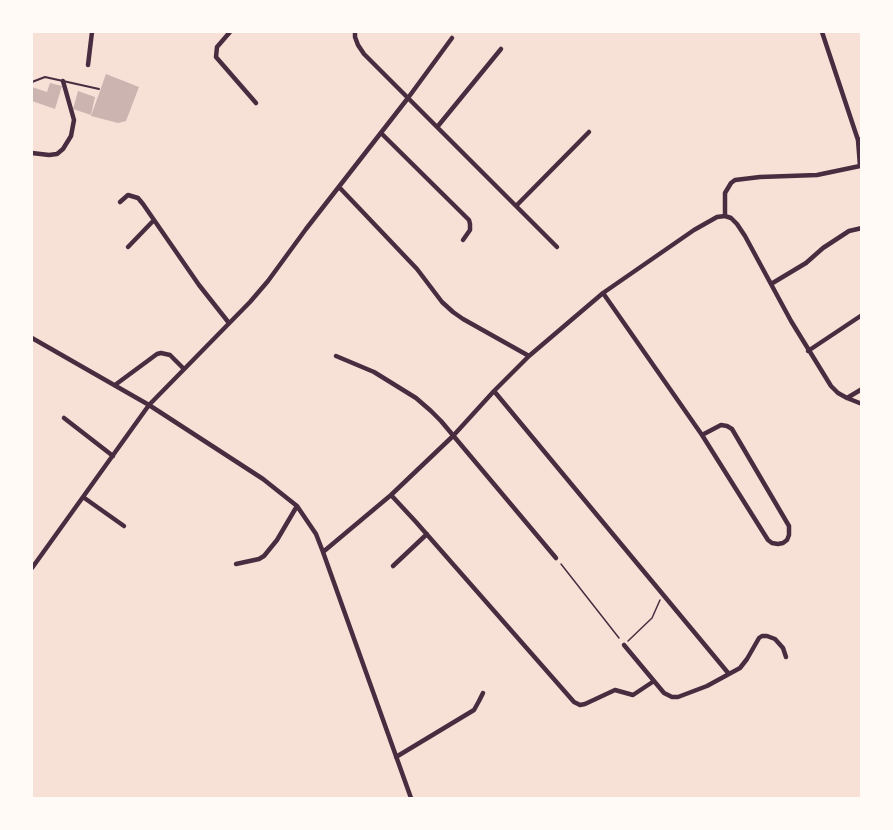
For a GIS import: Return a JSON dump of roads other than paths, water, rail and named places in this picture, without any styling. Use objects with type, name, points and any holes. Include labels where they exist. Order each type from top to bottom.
[{"type":"street","points":[[88,65],[92,32]]},
{"type":"street","points":[[230,32],[217,47],[216,57],[256,103]]},
{"type":"street","points":[[355,32],[358,45],[364,54],[557,247]]},
{"type":"street","points":[[822,32],[860,139],[861,172]]},
{"type":"street","points":[[32,568],[150,405],[268,281],[452,38]]},
{"type":"street","points":[[438,126],[501,49]]},
{"type":"street","points":[[32,153],[57,154],[71,136],[74,120],[63,81]]},
{"type":"street","points":[[516,206],[590,132]]},
{"type":"street","points":[[381,133],[469,220],[470,230],[463,240]]},
{"type":"street","points":[[725,216],[725,193],[735,180],[818,175],[860,165]]},
{"type":"street","points":[[339,187],[417,269],[442,302],[453,312],[529,356]]},
{"type":"street","points":[[120,202],[128,195],[138,198],[199,285],[229,323]]},
{"type":"street","points":[[323,552],[391,495],[453,436],[529,356],[603,293],[694,230],[717,217],[730,218],[746,236],[808,351],[831,386],[847,399],[861,404]]},
{"type":"street","points":[[128,247],[154,220]]},
{"type":"street","points":[[771,284],[806,263],[823,248],[849,231],[861,228]]},
{"type":"street","points":[[603,293],[702,435],[768,540],[778,544],[787,540],[789,526],[732,429],[721,425],[702,435]]},
{"type":"street","points":[[808,351],[861,315]]},
{"type":"street","points":[[32,338],[150,405],[262,479],[297,506],[316,534],[411,798]]},
{"type":"street","points":[[115,385],[161,353],[170,355],[184,369]]},
{"type":"street","points":[[336,356],[374,372],[416,398],[441,421],[556,558]]},
{"type":"street","points":[[847,399],[861,389]]},
{"type":"street","points":[[494,391],[729,674]]},
{"type":"street","points":[[64,418],[113,456]]},
{"type":"street","points":[[391,495],[574,702],[580,705],[585,704],[615,690],[633,695],[654,681]]},
{"type":"street","points":[[83,497],[124,526]]},
{"type":"street","points":[[236,564],[264,556],[277,540],[297,506]]},
{"type":"street","points":[[393,566],[427,534]]},
{"type":"street","points":[[624,645],[664,693],[672,697],[707,687],[740,668],[762,636],[775,639],[783,648],[786,657]]},
{"type":"street","points":[[396,757],[474,710],[483,693]]},
{"type":"lane","points":[[32,82],[45,77],[99,89]]}]
